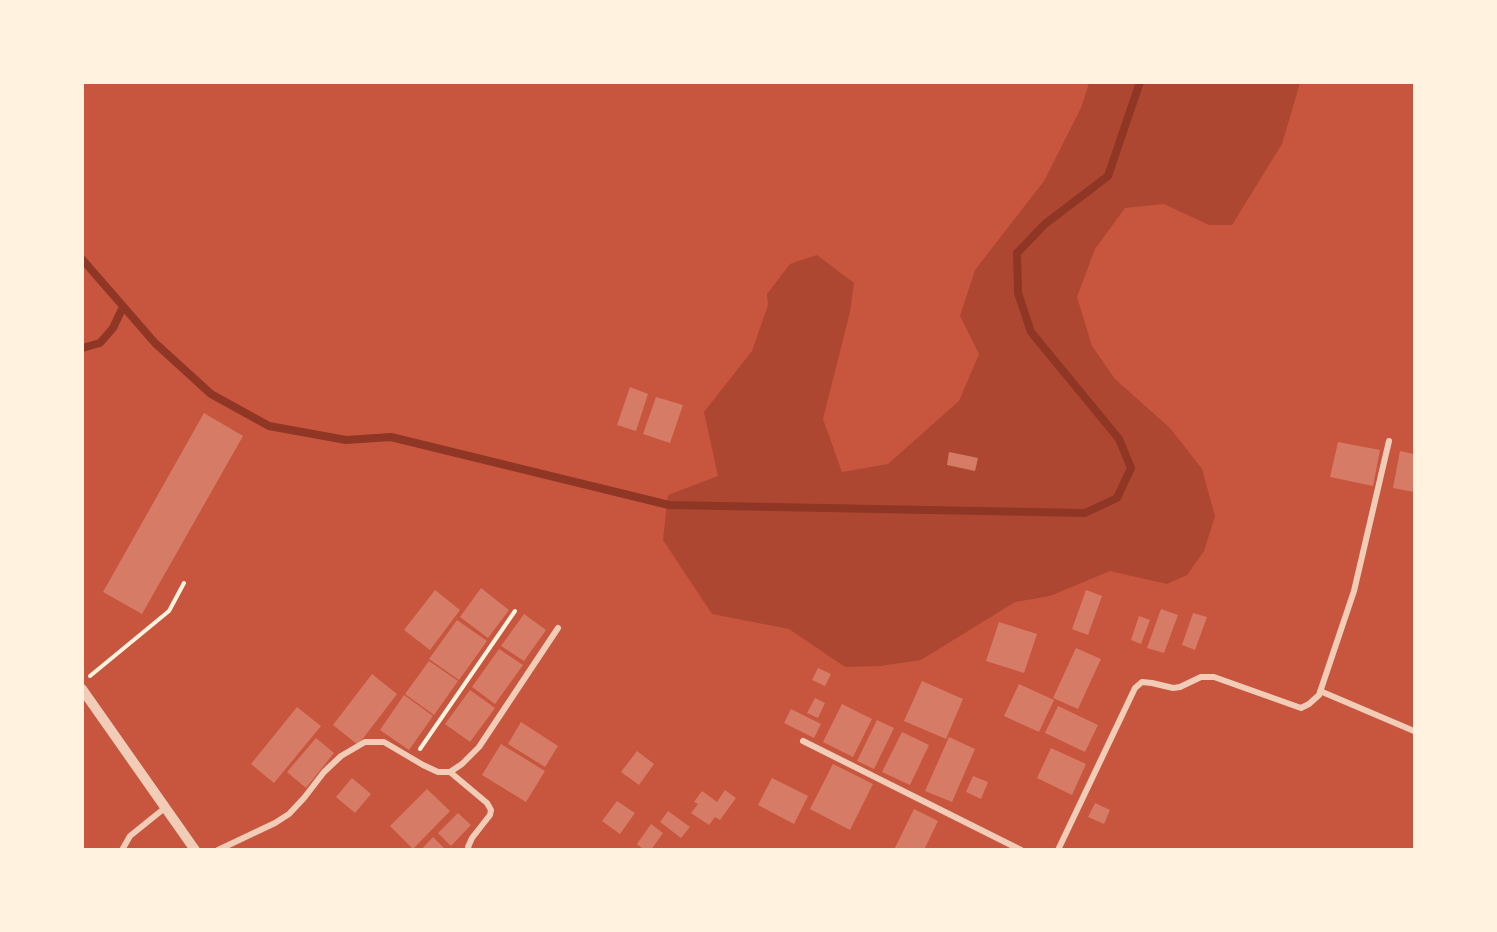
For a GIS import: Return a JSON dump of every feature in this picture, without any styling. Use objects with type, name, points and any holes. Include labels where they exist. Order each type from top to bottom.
[{"type":"street","points":[[1058,849],[1134,688],[1142,682],[1173,688],[1214,676],[1301,708],[1319,695],[1354,591],[1389,441]]},
{"type":"street","points":[[218,849],[275,823],[289,814],[324,772],[341,756],[365,742],[384,742],[438,772],[450,772],[479,747],[558,628]]},
{"type":"street","points":[[82,689],[195,849]]},
{"type":"street","points":[[1320,691],[1414,731]]},
{"type":"street","points":[[803,741],[1021,849]]},
{"type":"street","points":[[450,772],[487,803],[491,810],[490,815],[472,838],[469,849]]},
{"type":"street","points":[[122,849],[130,836],[166,807]]},
{"type":"path","points":[[82,682],[169,611],[184,583]]},
{"type":"path","points":[[412,759],[515,611]]},
{"type":"shaded area","points":[[1089,83],[1300,83],[1282,144],[1232,225],[1209,225],[1164,204],[1125,208],[1095,249],[1077,297],[1092,346],[1115,379],[1170,428],[1202,469],[1215,516],[1204,551],[1187,575],[1167,584],[1110,571],[1050,596],[1015,602],[921,660],[880,666],[845,667],[789,629],[712,614],[663,540],[668,495],[718,476],[704,412],[752,351],[768,305],[767,294],[790,264],[817,255],[854,283],[850,312],[823,419],[842,472],[888,464],[959,401],[979,354],[960,316],[975,270],[1044,181],[1081,108]]},
{"type":"building","points":[[630,387],[648,394],[636,431],[617,425]]},
{"type":"building","points":[[656,397],[683,405],[670,443],[643,434]]},
{"type":"building","points":[[204,413],[243,436],[142,614],[103,592]]},
{"type":"building","points":[[1338,442],[1380,450],[1373,486],[1330,477]]},
{"type":"building","points":[[1400,451],[1414,454],[1414,492],[1393,488]]},
{"type":"building","points":[[949,452],[978,458],[975,471],[947,465]]},
{"type":"building","points":[[481,588],[509,610],[488,638],[460,617]]},
{"type":"building","points":[[435,590],[460,610],[430,650],[404,630]]},
{"type":"building","points":[[1086,590],[1102,596],[1088,635],[1072,629]]},
{"type":"building","points":[[1161,609],[1178,615],[1164,653],[1147,648]]},
{"type":"building","points":[[1193,613],[1207,617],[1195,650],[1182,645]]},
{"type":"building","points":[[524,614],[546,630],[524,661],[501,646]]},
{"type":"building","points":[[1139,616],[1150,620],[1141,644],[1131,640]]},
{"type":"building","points":[[457,620],[487,641],[459,680],[429,659]]},
{"type":"building","points":[[999,622],[1037,634],[1024,673],[986,661]]},
{"type":"building","points":[[1076,648],[1101,659],[1078,709],[1053,698]]},
{"type":"building","points":[[499,649],[523,665],[495,704],[472,687]]},
{"type":"building","points":[[429,661],[458,681],[434,715],[405,694]]},
{"type":"building","points":[[818,668],[831,674],[825,686],[812,680]]},
{"type":"building","points":[[372,674],[397,694],[358,745],[333,725]]},
{"type":"building","points":[[922,681],[963,699],[946,739],[904,721]]},
{"type":"building","points":[[1019,684],[1054,700],[1039,732],[1004,716]]},
{"type":"building","points":[[470,690],[495,708],[470,742],[445,724]]},
{"type":"building","points":[[404,695],[433,716],[409,750],[380,730]]},
{"type":"building","points":[[815,698],[825,703],[818,718],[807,713]]},
{"type":"building","points":[[842,704],[872,719],[853,757],[823,742]]},
{"type":"building","points":[[1058,706],[1098,725],[1085,752],[1045,733]]},
{"type":"building","points":[[297,707],[321,726],[274,783],[251,764]]},
{"type":"building","points":[[791,709],[821,724],[814,738],[784,723]]},
{"type":"building","points":[[877,720],[894,728],[874,769],[857,761]]},
{"type":"building","points":[[521,722],[558,746],[545,767],[508,744]]},
{"type":"building","points":[[902,732],[929,745],[910,785],[882,772]]},
{"type":"building","points":[[949,737],[975,749],[952,802],[925,791]]},
{"type":"building","points":[[316,738],[334,753],[306,788],[287,772]]},
{"type":"building","points":[[501,744],[545,771],[526,802],[482,775]]},
{"type":"building","points":[[1051,748],[1086,764],[1072,795],[1037,778]]},
{"type":"building","points":[[637,751],[654,764],[639,785],[621,772]]},
{"type":"building","points":[[833,764],[873,784],[850,830],[810,809]]},
{"type":"building","points":[[973,776],[988,782],[981,799],[966,792]]},
{"type":"building","points":[[352,778],[371,794],[355,813],[336,797]]},
{"type":"building","points":[[772,778],[808,796],[794,824],[758,805]]},
{"type":"building","points":[[427,789],[450,811],[413,849],[390,826]]},
{"type":"building","points":[[725,790],[736,798],[720,820],[715,817],[709,825],[691,813],[698,804],[694,802],[702,791],[717,802]]},
{"type":"building","points":[[617,801],[635,813],[620,834],[602,821]]},
{"type":"building","points":[[1095,803],[1110,810],[1104,824],[1088,817]]},
{"type":"building","points":[[914,809],[938,821],[924,850],[894,850]]},
{"type":"building","points":[[668,811],[690,827],[681,838],[660,822]]},
{"type":"building","points":[[458,813],[471,825],[451,846],[438,833]]},
{"type":"building","points":[[651,824],[663,833],[651,850],[644,850],[637,844]]},
{"type":"building","points":[[433,837],[446,850],[421,850]]},
{"type":"waterway","points":[[82,259],[155,343],[211,394],[269,426],[346,440],[391,437],[669,505],[1085,513],[1117,498],[1131,468],[1119,439],[1031,332],[1018,293],[1017,253],[1045,224],[1108,176],[1140,82]]},
{"type":"waterway","points":[[82,348],[100,343],[113,328],[123,307]]}]
